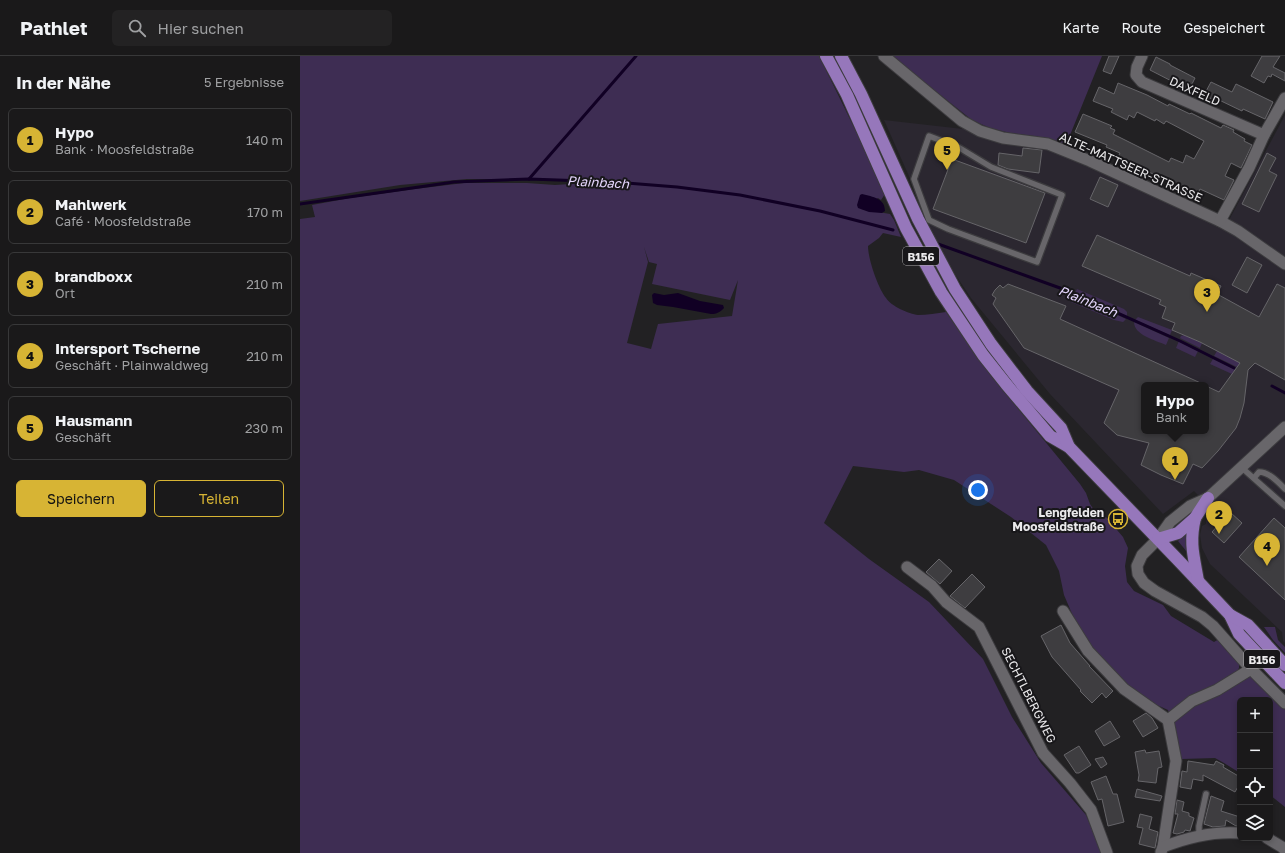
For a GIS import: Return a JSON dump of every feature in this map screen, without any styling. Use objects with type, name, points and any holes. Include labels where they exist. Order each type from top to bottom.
[{"type":"main road","name":"B156","points":[[826,56],[847,95],[879,164],[906,228],[941,292],[983,355],[1050,436],[1069,447],[1230,615],[1240,634],[1285,683]]},
{"type":"main road","name":"B156","points":[[841,56],[861,94],[918,220],[955,289],[991,344],[1027,390],[1061,428],[1069,447]]},
{"type":"main road","points":[[1198,581],[1191,543],[1192,529],[1196,518],[1208,498]]},
{"type":"main road","points":[[1158,539],[1178,533],[1196,518]]},
{"type":"main road","name":"B156","points":[[1230,615],[1248,625],[1285,665]]},
{"type":"street","name":"ALTE-MATTSEER-STRASSE","points":[[884,56],[962,120],[980,130],[1003,138],[1048,144],[1090,161],[1220,221],[1243,234],[1285,264]]},
{"type":"street","name":"DAXFELD","points":[[1142,56],[1137,67],[1136,75],[1142,82],[1264,135]]},
{"type":"street","points":[[1220,221],[1249,168],[1264,135],[1285,98]]},
{"type":"street","points":[[1285,427],[1208,498],[1190,506],[1170,522],[1158,539],[1142,555],[1138,566],[1138,574],[1144,583],[1155,591],[1202,616],[1285,703]]},
{"type":"street","name":"SECHTLBERGWEG","points":[[906,567],[932,586],[946,602],[979,627],[1043,753],[1070,783],[1091,810],[1107,853]]},
{"type":"street","points":[[1063,611],[1088,651],[1124,689],[1168,720],[1176,761],[1162,850]]},
{"type":"street","points":[[1168,720],[1192,701],[1217,690],[1251,669]]},
{"type":"street","points":[[1162,850],[1178,841],[1199,835],[1237,833]]},
{"type":"street","points":[[1272,841],[1285,850]]},
{"type":"lane","points":[[929,136],[958,147],[991,167],[1062,196],[1037,262],[948,229],[929,220],[914,179],[929,136]]},
{"type":"lane","points":[[1241,468],[1285,506]]},
{"type":"lane","points":[[1254,478],[1259,472],[1264,472],[1276,480],[1285,489]]},
{"type":"lane","points":[[1199,835],[1199,826],[1206,794]]},
{"type":"shaded area","points":[[300,56],[819,56],[874,168],[885,194],[881,200],[878,198],[861,209],[890,214],[901,237],[883,233],[868,246],[872,266],[883,293],[892,304],[910,313],[921,315],[946,312],[992,377],[1080,484],[1096,513],[1106,517],[1123,537],[1128,548],[1125,566],[1127,582],[1134,591],[1163,605],[1171,616],[1214,642],[1219,639],[1239,661],[1239,668],[1237,672],[1255,674],[1285,705],[1285,807],[1273,797],[1273,697],[1237,697],[1237,771],[1215,758],[1182,759],[1176,747],[1172,721],[1168,710],[1148,701],[1129,689],[1099,660],[1079,630],[1064,595],[1059,571],[1046,545],[1011,517],[954,480],[919,470],[904,472],[853,466],[824,523],[869,559],[929,602],[983,659],[1012,717],[1041,763],[1086,815],[1102,853],[300,853],[300,219],[315,217],[312,205],[350,198],[464,183],[527,183],[555,185],[619,181],[467,179],[400,185],[300,201]],"holes":[[[644,247],[649,262],[657,264],[652,284],[730,300],[738,280],[732,316],[658,324],[651,349],[627,343],[648,262]]]},
{"type":"shaded area","points":[[891,56],[1102,56],[1066,145],[1034,136],[1010,133],[990,128],[972,120]]},
{"type":"shaded area","points":[[1285,115],[1285,643],[1283,641],[1282,632],[1210,564],[1202,548],[1200,535],[1202,526],[1206,524],[1206,516],[1212,509],[1194,491],[1163,514],[1050,394],[971,298],[943,256],[926,220],[921,203],[884,120],[963,129],[972,120],[990,128],[1009,133],[1048,139],[1066,145],[1229,220]]},
{"type":"shaded area","points":[[862,194],[874,197],[881,201],[885,211],[882,213],[869,212],[858,208],[857,205],[860,195]]},
{"type":"shaded area","points":[[1077,289],[1124,309],[1127,312],[1127,316],[1075,293]]},
{"type":"shaded area","points":[[654,293],[664,295],[678,293],[700,301],[723,305],[724,308],[715,314],[711,314],[657,305],[653,303],[652,295]]},
{"type":"shaded area","points":[[1070,295],[1074,295],[1126,319],[1123,322],[1114,320],[1071,302],[1069,298]]},
{"type":"shaded area","points":[[1138,317],[1172,330],[1170,335],[1135,320]]},
{"type":"shaded area","points":[[1134,322],[1169,338],[1166,345],[1141,334],[1135,327]]},
{"type":"shaded area","points":[[1184,335],[1202,343],[1200,348],[1180,338]]},
{"type":"shaded area","points":[[1179,341],[1198,351],[1195,357],[1176,348]]},
{"type":"shaded area","points":[[1217,351],[1240,363],[1237,367],[1214,356]]},
{"type":"shaded area","points":[[1213,359],[1235,369],[1232,374],[1210,364]]},
{"type":"shaded area","points":[[1188,531],[1187,552],[1178,541]]},
{"type":"shaded area","points":[[1264,627],[1275,627],[1278,640],[1285,647],[1285,653],[1273,640]]},
{"type":"building","points":[[1109,56],[1119,56],[1111,74],[1103,71]]},
{"type":"building","points":[[1262,56],[1280,56],[1273,67],[1285,73],[1285,81],[1272,74],[1271,77],[1268,76],[1264,83],[1251,76]]},
{"type":"building","points":[[1156,57],[1195,78],[1189,90],[1150,70]]},
{"type":"building","points":[[1211,82],[1232,92],[1236,84],[1273,102],[1265,119],[1243,109],[1242,111],[1217,99],[1216,101],[1204,95]]},
{"type":"building","points":[[1118,83],[1147,95],[1168,106],[1169,104],[1190,114],[1191,113],[1221,128],[1223,125],[1234,130],[1233,132],[1245,139],[1244,141],[1252,145],[1241,168],[1231,163],[1225,176],[1234,180],[1224,200],[1200,189],[1197,196],[1133,164],[1132,166],[1117,159],[1120,153],[1106,147],[1107,145],[1075,132],[1083,114],[1112,126],[1110,128],[1115,130],[1113,134],[1169,162],[1171,158],[1183,163],[1186,155],[1194,159],[1204,141],[1166,121],[1164,124],[1156,119],[1155,121],[1137,112],[1134,118],[1129,115],[1127,120],[1111,112],[1113,109],[1093,101],[1099,87],[1114,94]]},
{"type":"building","points":[[1023,148],[1042,150],[1039,173],[1008,169],[998,165],[999,153],[1022,156]]},
{"type":"building","points":[[1267,153],[1276,158],[1269,171],[1277,175],[1259,212],[1242,204]]},
{"type":"building","points":[[952,159],[1045,193],[1026,243],[933,209]]},
{"type":"building","points":[[1100,177],[1118,185],[1108,207],[1090,199]]},
{"type":"building","points":[[1097,235],[1190,276],[1191,273],[1221,286],[1217,294],[1259,317],[1277,284],[1285,288],[1285,380],[1255,363],[1248,370],[1244,403],[1236,428],[1202,468],[1193,464],[1183,484],[1141,465],[1149,443],[1117,435],[1104,423],[1119,390],[1024,348],[993,304],[996,298],[992,295],[1000,285],[1003,288],[1008,284],[1066,306],[1060,319],[1198,382],[1141,382],[1141,434],[1209,434],[1209,387],[1219,392],[1240,363],[1200,342],[1172,330],[1175,323],[1162,318],[1166,307],[1159,304],[1161,300],[1082,266]]},
{"type":"building","points":[[1247,257],[1262,265],[1247,293],[1232,285]]},
{"type":"building","points":[[1230,512],[1242,523],[1224,543],[1212,532]]},
{"type":"building","points":[[1274,518],[1285,528],[1285,600],[1239,557]]},
{"type":"building","points":[[939,559],[952,571],[940,584],[926,572]]},
{"type":"building","points":[[972,574],[985,587],[965,608],[950,596]]},
{"type":"building","points":[[1061,625],[1070,643],[1113,691],[1106,698],[1102,693],[1092,703],[1052,657],[1041,636]]},
{"type":"building","points":[[1146,713],[1152,718],[1158,728],[1143,737],[1133,721]]},
{"type":"building","points":[[1110,721],[1120,737],[1104,746],[1095,731]]},
{"type":"building","points":[[1079,746],[1091,765],[1079,773],[1076,773],[1064,755]]},
{"type":"building","points":[[1145,750],[1146,753],[1159,751],[1162,767],[1158,768],[1156,783],[1138,781],[1139,775],[1135,752]]},
{"type":"building","points":[[1103,757],[1107,764],[1101,768],[1095,759]]},
{"type":"building","points":[[1188,761],[1214,765],[1216,761],[1237,775],[1237,788],[1235,792],[1203,775],[1203,781],[1193,779],[1191,789],[1180,787],[1182,771],[1187,772]]},
{"type":"building","points":[[1106,776],[1113,794],[1117,794],[1124,822],[1108,826],[1102,799],[1098,800],[1091,782]]},
{"type":"building","points":[[1137,789],[1162,796],[1160,801],[1135,797]]},
{"type":"building","points":[[1211,796],[1224,801],[1221,811],[1237,816],[1237,826],[1226,820],[1225,826],[1213,827],[1204,824]]},
{"type":"building","points":[[1177,800],[1184,802],[1182,811],[1189,813],[1189,816],[1194,818],[1190,831],[1185,830],[1184,832],[1177,834],[1173,833],[1178,814],[1175,814]]},
{"type":"building","points":[[1140,814],[1152,817],[1149,829],[1158,832],[1155,848],[1139,844],[1143,828],[1137,827]]},
{"type":"waterway","points":[[529,179],[636,56]]},
{"type":"waterway","name":"Plainbach","points":[[300,204],[454,182],[529,179],[614,182],[677,187],[740,195],[820,211],[893,230]]},
{"type":"waterway","name":"Plainbach","points":[[938,244],[1060,288],[1180,341],[1234,368]]},
{"type":"waterway","name":"Plainbach","points":[[1272,386],[1285,393]]},
{"type":"place","name":"Hausmann","points":[[947,170]]},
{"type":"place","name":"brandboxx","points":[[1207,312]]},
{"type":"place","name":"Hypo","points":[[1175,480]]},
{"type":"place","name":"Lengfelden Moosfeldstraße","points":[[1118,519]]},
{"type":"place","name":"Mahlwerk","points":[[1219,534]]},
{"type":"place","name":"Intersport Tscherne","points":[[1267,566]]}]
